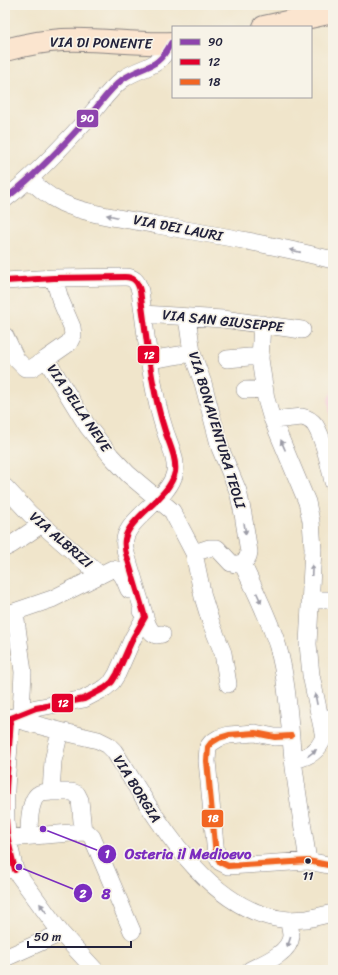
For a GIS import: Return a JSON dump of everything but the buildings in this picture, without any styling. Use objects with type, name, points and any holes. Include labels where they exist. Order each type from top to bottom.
[{"type":"main road","points":[[269,26],[333,12]]},
{"type":"main road","name":"VIA DI PONENTE","points":[[5,50],[34,43],[63,40],[143,44],[172,43]]},
{"type":"street","points":[[5,199],[30,179],[88,119],[109,91],[124,78],[157,63],[172,43]]},
{"type":"street","name":"VIA DEI LAURI","points":[[30,179],[40,189],[54,199],[67,205],[110,216],[269,245],[333,260]]},
{"type":"street","points":[[5,281],[54,278],[125,277],[135,280],[140,291],[149,360],[156,399],[175,462],[175,474],[171,484],[132,526],[125,539],[126,552],[145,617],[151,632],[156,635],[162,634]]},
{"type":"street","points":[[46,359],[69,343],[73,335],[72,327],[60,299],[54,278]]},
{"type":"street","name":"VIA SAN GIUSEPPE","points":[[143,314],[223,318],[302,330]]},
{"type":"street","name":"VIA BONAVENTURA TEOLI","points":[[187,317],[192,353],[203,383],[220,448],[241,502],[249,552],[247,559],[242,563]]},
{"type":"street","points":[[262,324],[260,356],[267,403],[307,502],[310,514],[313,549],[308,635],[309,654],[311,675],[324,737]]},
{"type":"street","name":"VIA DELLA NEVE","points":[[5,336],[16,359],[25,368],[32,368],[46,359],[88,427],[111,456],[128,474],[169,508],[174,514],[194,553],[214,633],[223,653],[228,684]]},
{"type":"street","points":[[149,360],[192,353]]},
{"type":"street","points":[[227,359],[260,356]]},
{"type":"street","points":[[245,390],[264,390]]},
{"type":"street","points":[[273,420],[302,417],[312,422],[327,458],[333,482]]},
{"type":"street","name":"VIA ALBRIZI","points":[[5,488],[18,503],[100,575]]},
{"type":"street","points":[[5,548],[42,524]]},
{"type":"street","points":[[194,553],[209,548],[217,548],[231,563],[242,563],[263,607],[277,646],[283,672],[293,760],[308,861]]},
{"type":"street","points":[[95,970],[60,933],[10,869],[6,794],[13,715],[23,672],[10,614],[52,599],[112,569],[119,571],[135,603],[145,617]]},
{"type":"street","points":[[310,600],[333,600]]},
{"type":"street","points":[[13,715],[36,708],[84,699],[109,685],[120,670],[133,638],[145,617]]},
{"type":"street","name":"VIA BORGIA","points":[[13,715],[60,731],[98,740],[111,748],[164,831],[190,861],[219,890],[233,900],[253,912],[270,918],[289,920],[307,919],[333,914]]},
{"type":"street","points":[[293,760],[306,758],[320,746],[333,716]]},
{"type":"street","points":[[51,792],[53,761],[60,731]]},
{"type":"street","points":[[291,736],[275,737],[255,733],[229,735],[219,738],[210,745],[207,753],[207,760],[215,851],[220,862],[228,866],[308,861],[333,866]]},
{"type":"street","points":[[29,836],[30,818],[35,798],[40,794],[51,792],[72,792],[77,794],[80,800],[83,832]]},
{"type":"street","points":[[8,838],[83,832],[88,833],[92,837],[132,931]]},
{"type":"street","points":[[250,970],[280,954],[289,945],[291,936],[289,920]]},
{"type":"street","points":[[5,958],[60,933]]},
{"type":"shaded area","points":[[333,390],[333,443],[328,398]]},
{"type":"transit line","name":"90","points":[[5,199],[27,181],[57,151],[118,83],[131,74],[155,63],[166,52],[171,43]]},
{"type":"transit line","name":"12","points":[[5,281],[54,278],[125,277],[131,278],[135,281],[140,291],[156,396],[165,431],[174,456],[175,467],[172,481],[166,490],[134,523],[128,531],[125,539],[126,552],[145,617],[112,682],[105,688],[84,699],[36,708],[11,718],[6,791],[6,820],[7,834],[15,870]]},
{"type":"transit line","name":"18","points":[[291,736],[275,737],[255,733],[229,735],[219,738],[208,747],[207,761],[216,855],[220,862],[228,866],[308,861],[333,866]]},
{"type":"place","name":"Osteria il Medioevo","points":[[43,829]]},
{"type":"place","name":"11","points":[[308,861]]},
{"type":"place","name":"8","points":[[19,867]]}]
